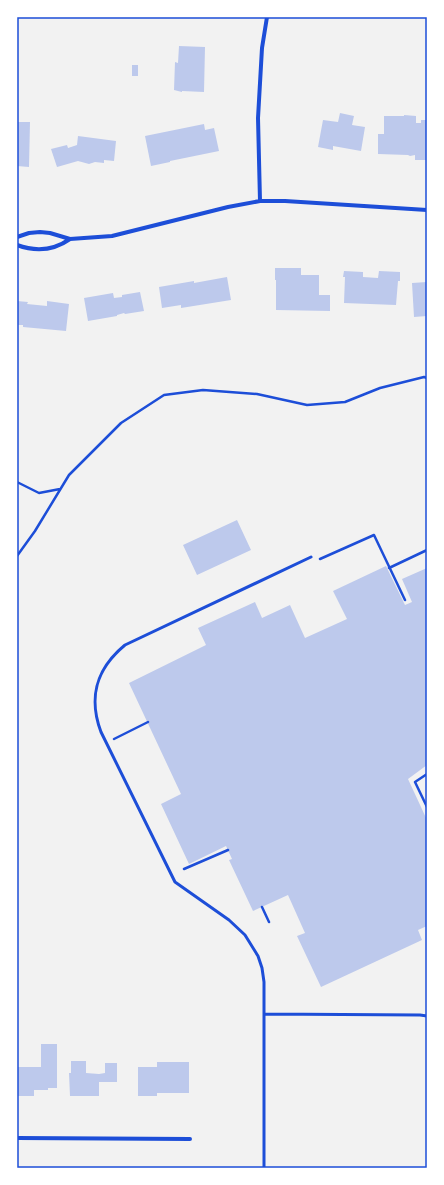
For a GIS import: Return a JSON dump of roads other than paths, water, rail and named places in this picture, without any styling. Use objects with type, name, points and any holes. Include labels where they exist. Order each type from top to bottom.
[{"type":"street","points":[[260,201],[258,118],[262,48],[267,17]]},
{"type":"street","points":[[17,237],[29,233],[40,232],[50,233],[70,240],[112,236],[228,207],[260,201],[285,201],[427,210]]},
{"type":"street","points":[[17,245],[25,248],[42,250],[62,245],[70,240]]},
{"type":"street","points":[[17,1138],[190,1139]]},
{"type":"lane","points":[[264,1168],[264,982],[258,956],[252,943],[238,927],[175,882],[101,732],[97,721],[95,698],[100,676],[106,664],[125,645],[136,638],[311,557]]},
{"type":"lane","points":[[264,1014],[427,1016]]}]
